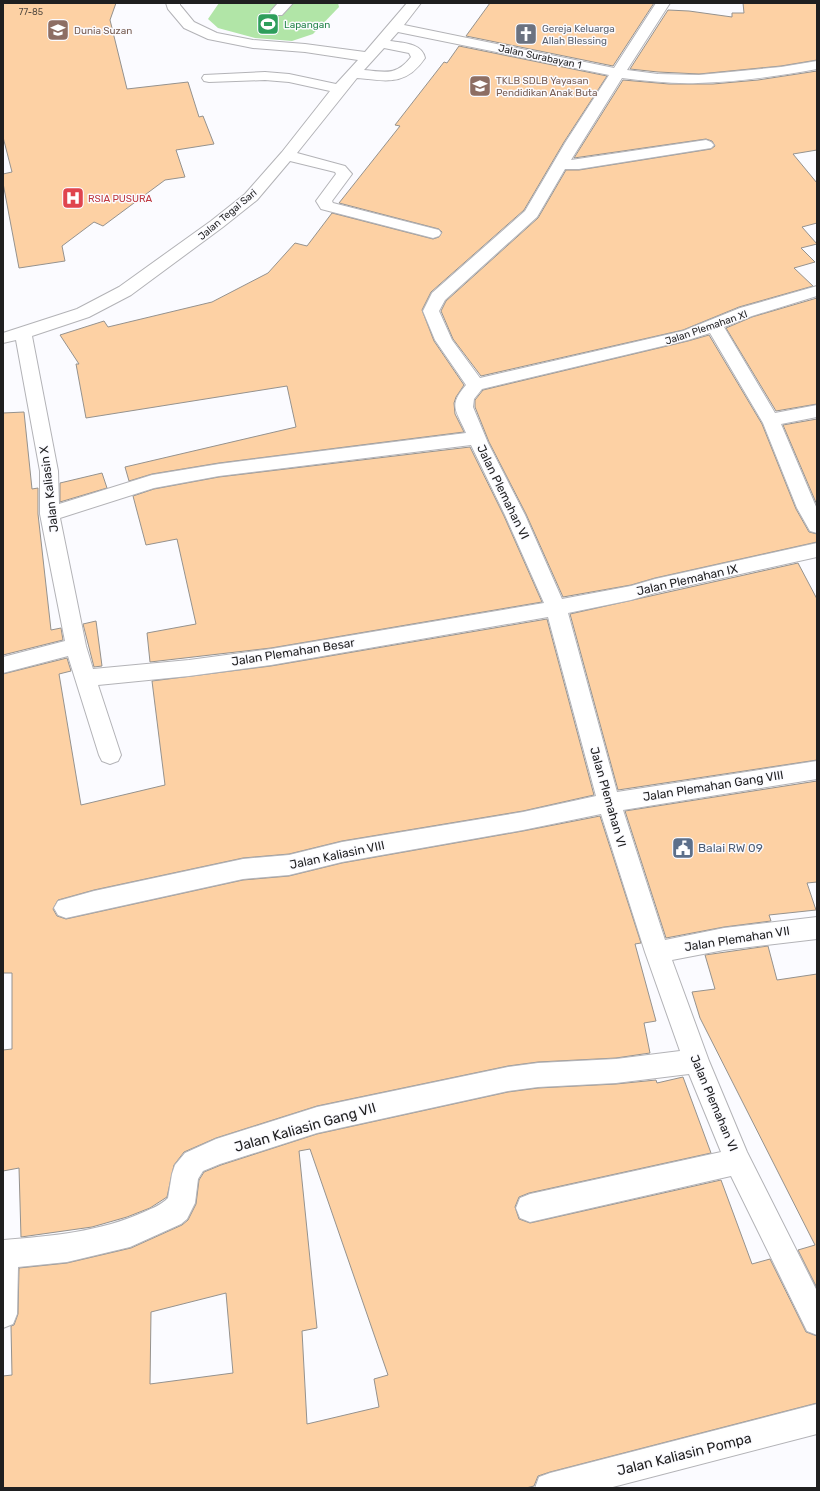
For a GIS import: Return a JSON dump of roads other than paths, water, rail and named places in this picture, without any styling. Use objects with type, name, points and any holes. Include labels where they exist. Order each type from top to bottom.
[{"type":"street","points":[[173,3],[173,6],[189,25],[213,36],[253,44],[305,48],[368,57]]},
{"type":"street","name":"Jalan Tegal Sari","points":[[3,338],[83,313],[125,291],[217,224],[251,196],[287,155],[339,89],[395,27],[414,3]]},
{"type":"street","points":[[476,385],[457,360],[434,322],[431,311],[438,297],[531,214],[560,165],[663,3]]},
{"type":"street","name":"Jalan Surabayan 1","points":[[395,27],[618,73],[658,78],[699,79],[782,71],[817,65]]},
{"type":"street","points":[[354,73],[384,76],[396,75],[407,72],[418,58],[417,53],[414,50],[380,43]]},
{"type":"street","points":[[209,78],[265,76],[289,78],[339,89]]},
{"type":"street","points":[[560,165],[579,164],[706,145]]},
{"type":"street","points":[[287,155],[343,171],[344,174],[324,201],[327,206],[433,233]]},
{"type":"street","name":"Jalan Plemahan XI","points":[[476,385],[688,335],[793,297],[817,291]]},
{"type":"street","points":[[714,325],[772,423],[807,508],[817,526]]},
{"type":"street","name":"Jalan Kaliasin X","points":[[23,333],[49,471],[50,514],[76,646]]},
{"type":"street","name":"Jalan Plemahan VI","points":[[476,385],[465,398],[464,407],[516,515],[556,608],[609,802],[657,952],[696,1061],[738,1161],[817,1321]]},
{"type":"street","points":[[772,423],[775,419],[817,411]]},
{"type":"street","points":[[50,514],[152,482],[219,470],[478,438]]},
{"type":"street","name":"Jalan Plemahan IX","points":[[556,608],[631,593],[655,586],[817,550]]},
{"type":"street","name":"Jalan Plemahan Besar","points":[[85,678],[189,668],[271,657],[556,608]]},
{"type":"street","points":[[3,665],[76,646],[110,755]]},
{"type":"street","name":"Jalan Plemahan Gang VIII","points":[[609,802],[817,770]]},
{"type":"street","name":"Jalan Kaliasin VIII","points":[[66,908],[243,869],[289,865],[342,852],[523,821],[609,802]]},
{"type":"street","name":"Jalan Plemahan VII","points":[[657,952],[724,939],[817,928]]},
{"type":"street","name":"Jalan Kaliasin Gang VII","points":[[3,1254],[67,1248],[130,1233],[171,1214],[177,1208],[181,1203],[185,1174],[194,1162],[216,1152],[317,1120],[508,1079],[538,1075],[616,1071],[696,1061]]},
{"type":"street","points":[[530,1208],[738,1161]]},
{"type":"street","points":[[3,1254],[3,1314]]},
{"type":"street","name":"Jalan Kaliasin Pompa","points":[[550,1488],[817,1419]]},
{"type":"place","name":"Lapangan","points":[[268,24]]},
{"type":"place","name":"Dunia Suzan","points":[[58,30]]},
{"type":"place","name":"Gereja Keluarga Allah Blessing","points":[[526,34]]},
{"type":"place","name":"TKLB SDLB Yayasan Pendidikan Anak Buta","points":[[480,86]]},
{"type":"place","name":"RSIA PUSURA","points":[[73,198]]},
{"type":"place","name":"Balai RW 09","points":[[683,848]]}]
